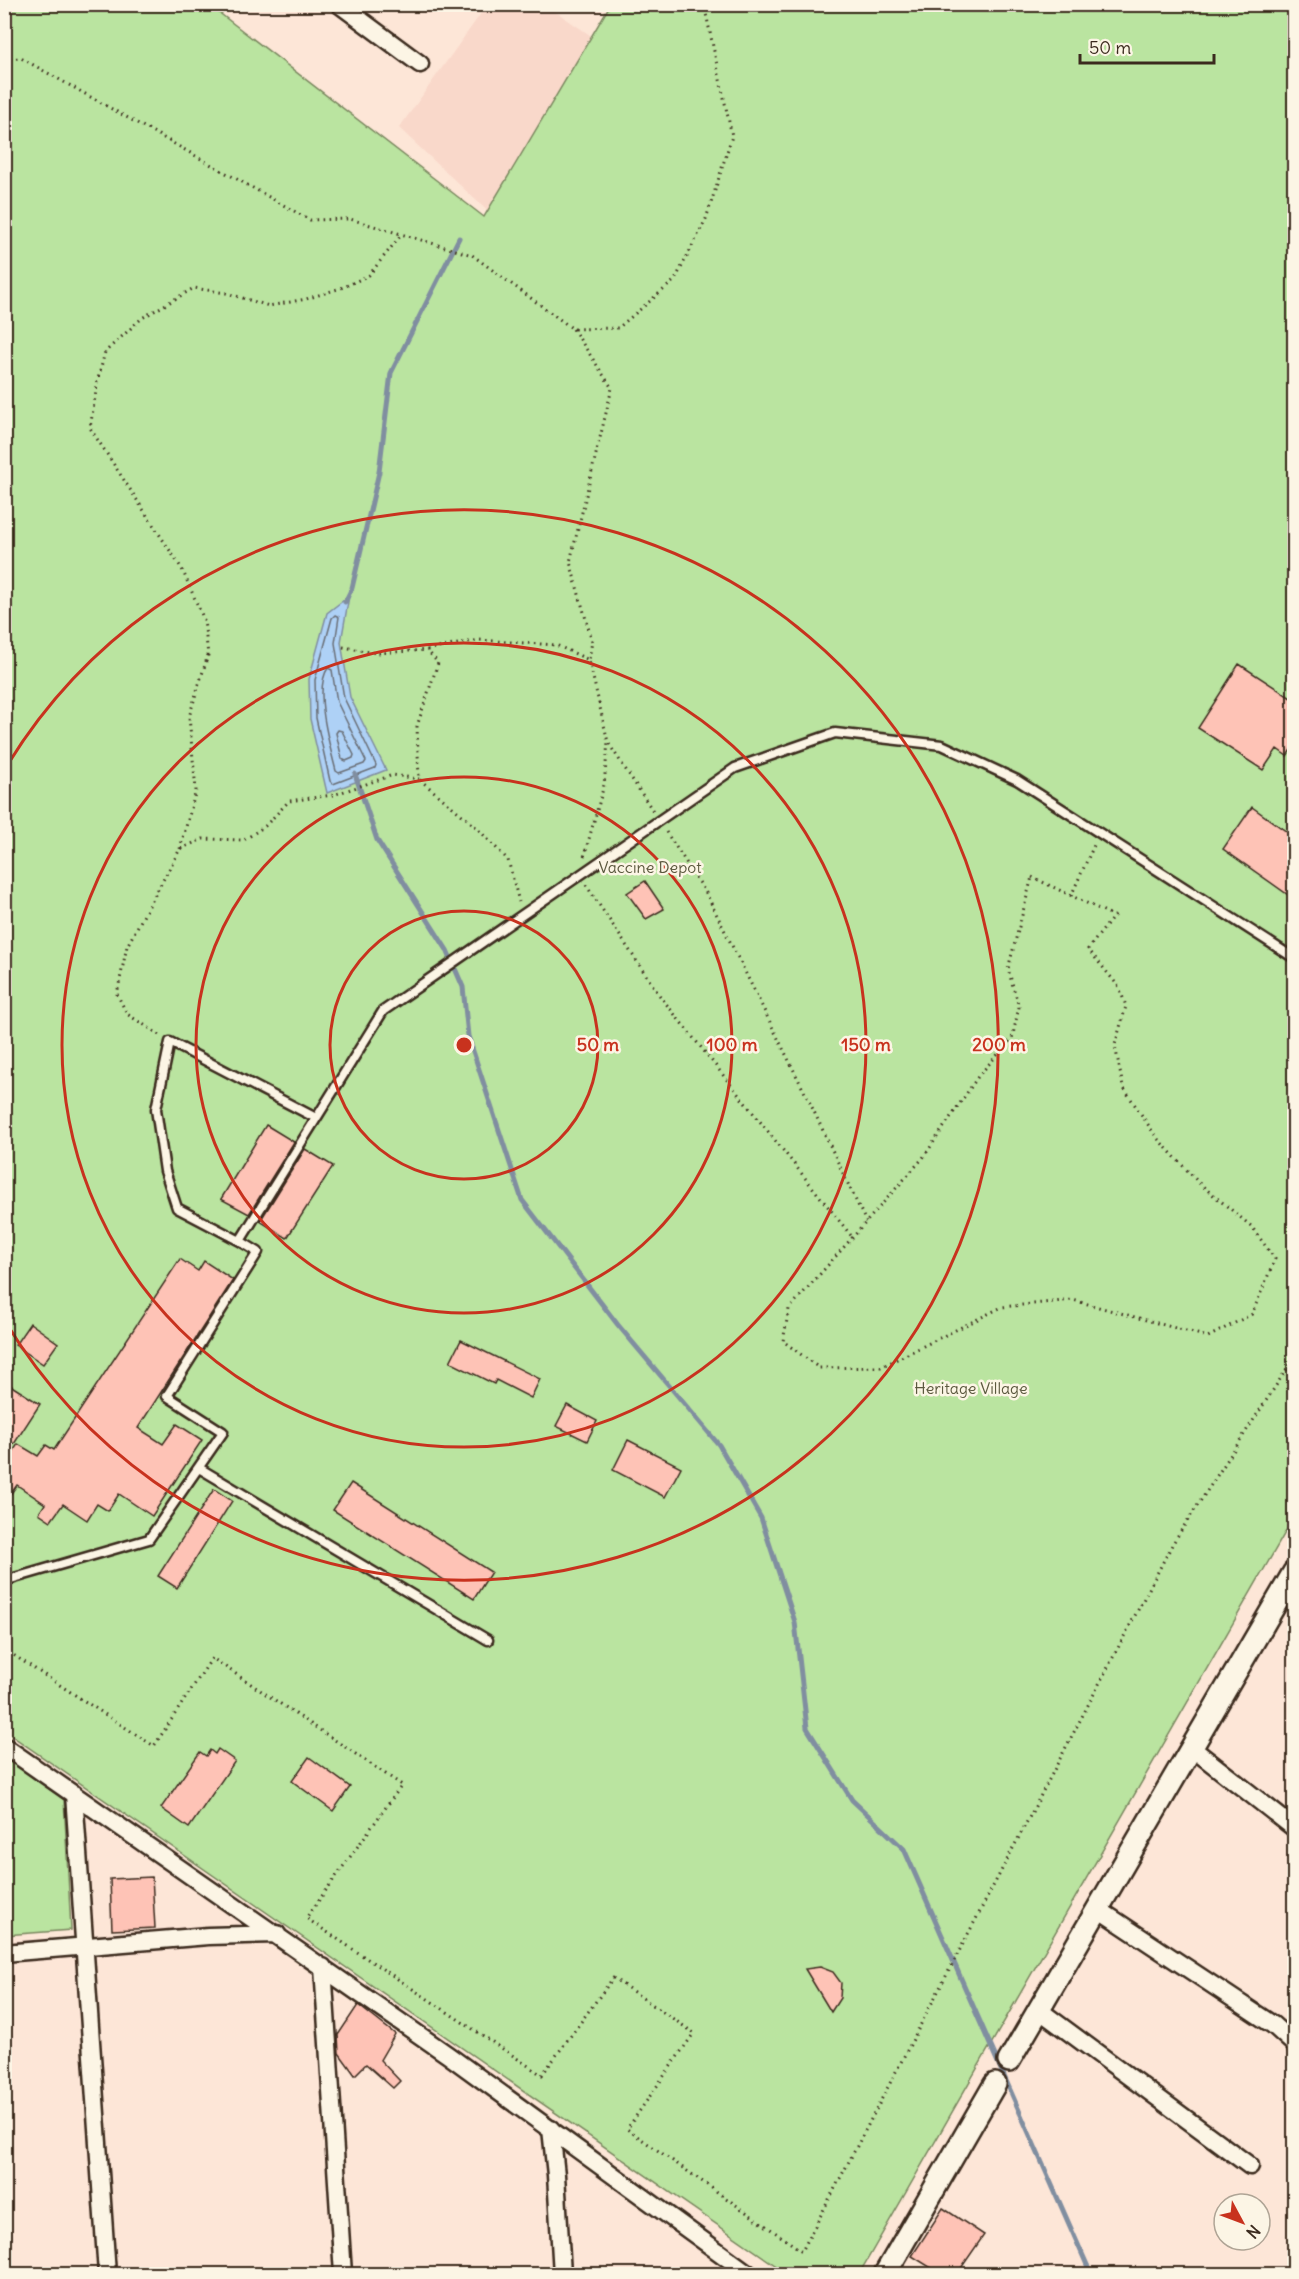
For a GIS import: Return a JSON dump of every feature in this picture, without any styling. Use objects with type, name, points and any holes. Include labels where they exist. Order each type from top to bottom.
[{"type":"street","points":[[339,4],[420,64]]},
{"type":"street","points":[[1009,2061],[1294,1572]]},
{"type":"street","points":[[4,1746],[277,1934],[551,2128],[749,2274]]},
{"type":"street","points":[[1192,1748],[1294,1828]]},
{"type":"street","points":[[74,1794],[107,2274]]},
{"type":"street","points":[[1098,1909],[1273,2025],[1294,2044]]},
{"type":"street","points":[[4,1953],[208,1936],[277,1934]]},
{"type":"street","points":[[323,1968],[343,2274]]},
{"type":"street","points":[[1039,2010],[1250,2166]]},
{"type":"street","points":[[885,2274],[995,2085]]},
{"type":"street","points":[[551,2128],[562,2274]]},
{"type":"lane","points":[[240,1241],[383,1011],[735,768],[835,733],[942,745],[1017,780],[1294,958]]},
{"type":"lane","points":[[4,1581],[149,1539],[223,1432],[167,1396],[258,1252],[177,1208],[165,1171],[156,1109],[170,1041],[316,1118]]},
{"type":"lane","points":[[198,1468],[488,1640]]},
{"type":"path","points":[[573,329],[618,328],[675,280],[706,219],[732,136],[704,4]]},
{"type":"path","points":[[4,59],[21,58],[310,220],[350,219],[472,255],[573,329],[612,388],[570,562],[592,641],[589,660],[608,742],[604,785],[579,876],[660,996],[852,1238]]},
{"type":"path","points":[[170,1041],[127,1014],[117,994],[127,946],[180,849],[196,790],[189,717],[208,655],[204,620],[182,569],[90,429],[105,352],[142,318],[194,288],[226,293],[269,306],[306,299],[344,287],[369,275],[402,234]]},
{"type":"path","points":[[343,647],[377,653],[427,650],[479,640],[556,645],[589,660]]},
{"type":"path","points":[[419,779],[417,726],[438,663],[427,650]]},
{"type":"path","points":[[608,742],[705,891],[866,1222]]},
{"type":"path","points":[[180,849],[203,839],[244,840],[265,826],[289,801],[333,795],[393,775],[419,779],[473,824],[508,860],[523,915]]},
{"type":"path","points":[[1071,896],[1100,833]]},
{"type":"path","points":[[1032,877],[1114,916],[1088,949],[1119,987],[1126,1006],[1115,1046],[1123,1087],[1156,1138],[1200,1184],[1251,1226],[1275,1259],[1252,1314],[1208,1337],[1073,1300],[1002,1307],[881,1367],[819,1368],[783,1341],[789,1309],[866,1222],[923,1158],[979,1076],[1012,1039],[1019,1007],[1008,969],[1032,877]]},
{"type":"path","points":[[4,1649],[154,1746],[212,1658],[402,1785],[306,1918],[542,2075],[613,1978],[622,1984],[694,2033],[627,2129],[802,2251],[1173,1543],[1294,1358]]},
{"type":"shaded area","points":[[487,5],[546,5],[609,48],[495,218],[399,128]]},
{"type":"green space","name":"Vaccine Depot","points":[[5,5],[209,5],[484,217],[610,5],[1294,5],[1294,1517],[859,2274],[788,2274],[5,1731]]},
{"type":"green space","points":[[5,1758],[64,1800],[71,1930],[5,1935]]},
{"type":"water","points":[[349,596],[341,642],[350,697],[386,770],[327,793],[310,719],[309,679],[327,613]]},
{"type":"building","points":[[1239,664],[1294,700],[1294,745],[1287,756],[1277,749],[1263,770],[1198,728]]},
{"type":"building","points":[[1252,807],[1294,837],[1294,899],[1223,849]]},
{"type":"building","points":[[645,881],[664,909],[646,919],[627,893]]},
{"type":"building","points":[[266,1125],[294,1142],[249,1214],[221,1199]]},
{"type":"building","points":[[305,1149],[333,1166],[287,1238],[260,1221]]},
{"type":"building","points":[[180,1259],[198,1271],[204,1261],[233,1280],[138,1428],[163,1444],[177,1424],[202,1440],[152,1516],[119,1494],[108,1511],[97,1504],[87,1520],[63,1504],[51,1521],[39,1513],[45,1504],[17,1485],[4,1503],[4,1465],[18,1444],[38,1456],[46,1445],[54,1450]]},
{"type":"building","points":[[30,1323],[58,1343],[43,1364],[15,1345]]},
{"type":"building","points":[[461,1340],[540,1379],[531,1398],[496,1380],[494,1384],[450,1362]]},
{"type":"building","points":[[10,1385],[40,1404],[14,1444],[4,1438],[4,1394]]},
{"type":"building","points":[[567,1405],[597,1421],[587,1441],[556,1426]]},
{"type":"building","points":[[628,1440],[681,1467],[665,1497],[613,1470]]},
{"type":"building","points":[[351,1483],[491,1572],[474,1599],[333,1510]]},
{"type":"building","points":[[214,1489],[232,1501],[177,1588],[158,1576]]},
{"type":"building","points":[[218,1749],[235,1761],[189,1828],[161,1808],[200,1752],[206,1756],[210,1750],[215,1754]]},
{"type":"building","points":[[309,1757],[350,1787],[333,1811],[292,1781]]},
{"type":"building","points":[[152,1877],[155,1928],[112,1930],[110,1879]]},
{"type":"building","points":[[820,1967],[833,1972],[841,1983],[840,1998],[831,2012],[805,1969]]},
{"type":"building","points":[[358,2005],[395,2034],[380,2060],[400,2081],[393,2088],[366,2064],[355,2075],[339,2053],[338,2035]]},
{"type":"building","points":[[943,2208],[984,2235],[957,2274],[941,2274],[912,2256]]},
{"type":"waterway","points":[[345,602],[352,588],[379,472],[391,373],[459,238]]},
{"type":"waterway","points":[[355,774],[377,840],[447,950],[463,987],[468,1036],[522,1200],[618,1325],[719,1445],[761,1518],[795,1622],[807,1728],[852,1800],[904,1849],[1091,2274]]},
{"type":"park label","name":"Heritage Village","points":[[971,1388]]}]
